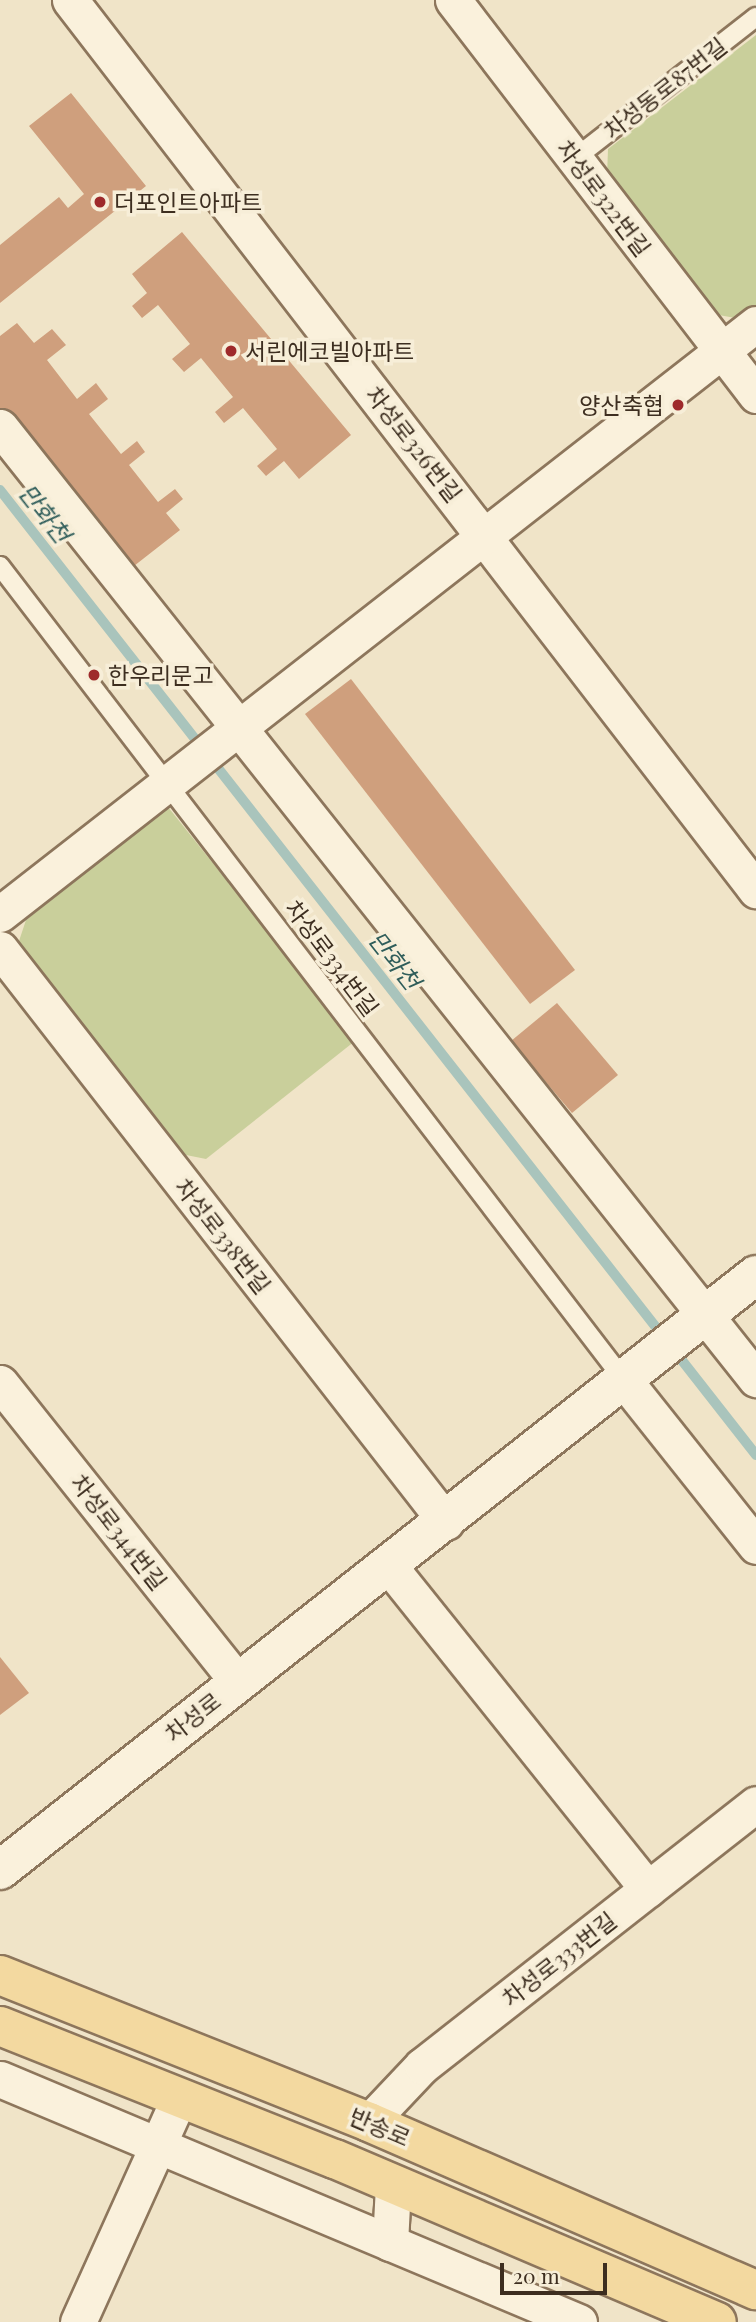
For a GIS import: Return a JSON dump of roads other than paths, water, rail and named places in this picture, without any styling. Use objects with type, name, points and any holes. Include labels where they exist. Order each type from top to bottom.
[{"type":"main road","points":[[698,1322],[756,1275]]},
{"type":"main road","name":"차성로","points":[[0,1870],[698,1322]]},
{"type":"main road","name":"반송로","points":[[0,1975],[369,2122],[756,2290]]},
{"type":"main road","name":"반송로","points":[[0,2026],[393,2185],[717,2322]]},
{"type":"street","name":"차성로326번길","points":[[70,0],[756,890]]},
{"type":"street","name":"차성로322번길","points":[[453,0],[756,396]]},
{"type":"street","points":[[0,914],[756,324]]},
{"type":"street","points":[[0,427],[230,735],[698,1322],[756,1379]]},
{"type":"street","name":"차성로338번길","points":[[0,949],[446,1522]]},
{"type":"street","points":[[629,1376],[756,1546]]},
{"type":"street","name":"차성로344번길","points":[[0,1383],[238,1682]]},
{"type":"street","points":[[389,1566],[648,1889]]},
{"type":"street","name":"차성로333번길","points":[[369,2122],[422,2066],[756,1804]]},
{"type":"street","points":[[0,2078],[579,2322]]},
{"type":"street","points":[[78,2322],[155,2144],[178,2098]]},
{"type":"street","points":[[390,2242],[393,2185]]},
{"type":"lane","name":"차성동로87번길","points":[[575,159],[756,18]]},
{"type":"lane","name":"차성로334번길","points":[[0,566],[173,779],[629,1376]]},
{"type":"waterway","name":"만화천","points":[[0,490],[756,1455]]},
{"type":"place","name":"더포인트아파트","points":[[100,202]]},
{"type":"place","name":"서린에코빌아파트","points":[[231,351]]},
{"type":"place","name":"양산축협","points":[[678,405]]},
{"type":"place","name":"한우리문고","points":[[94,675]]}]
